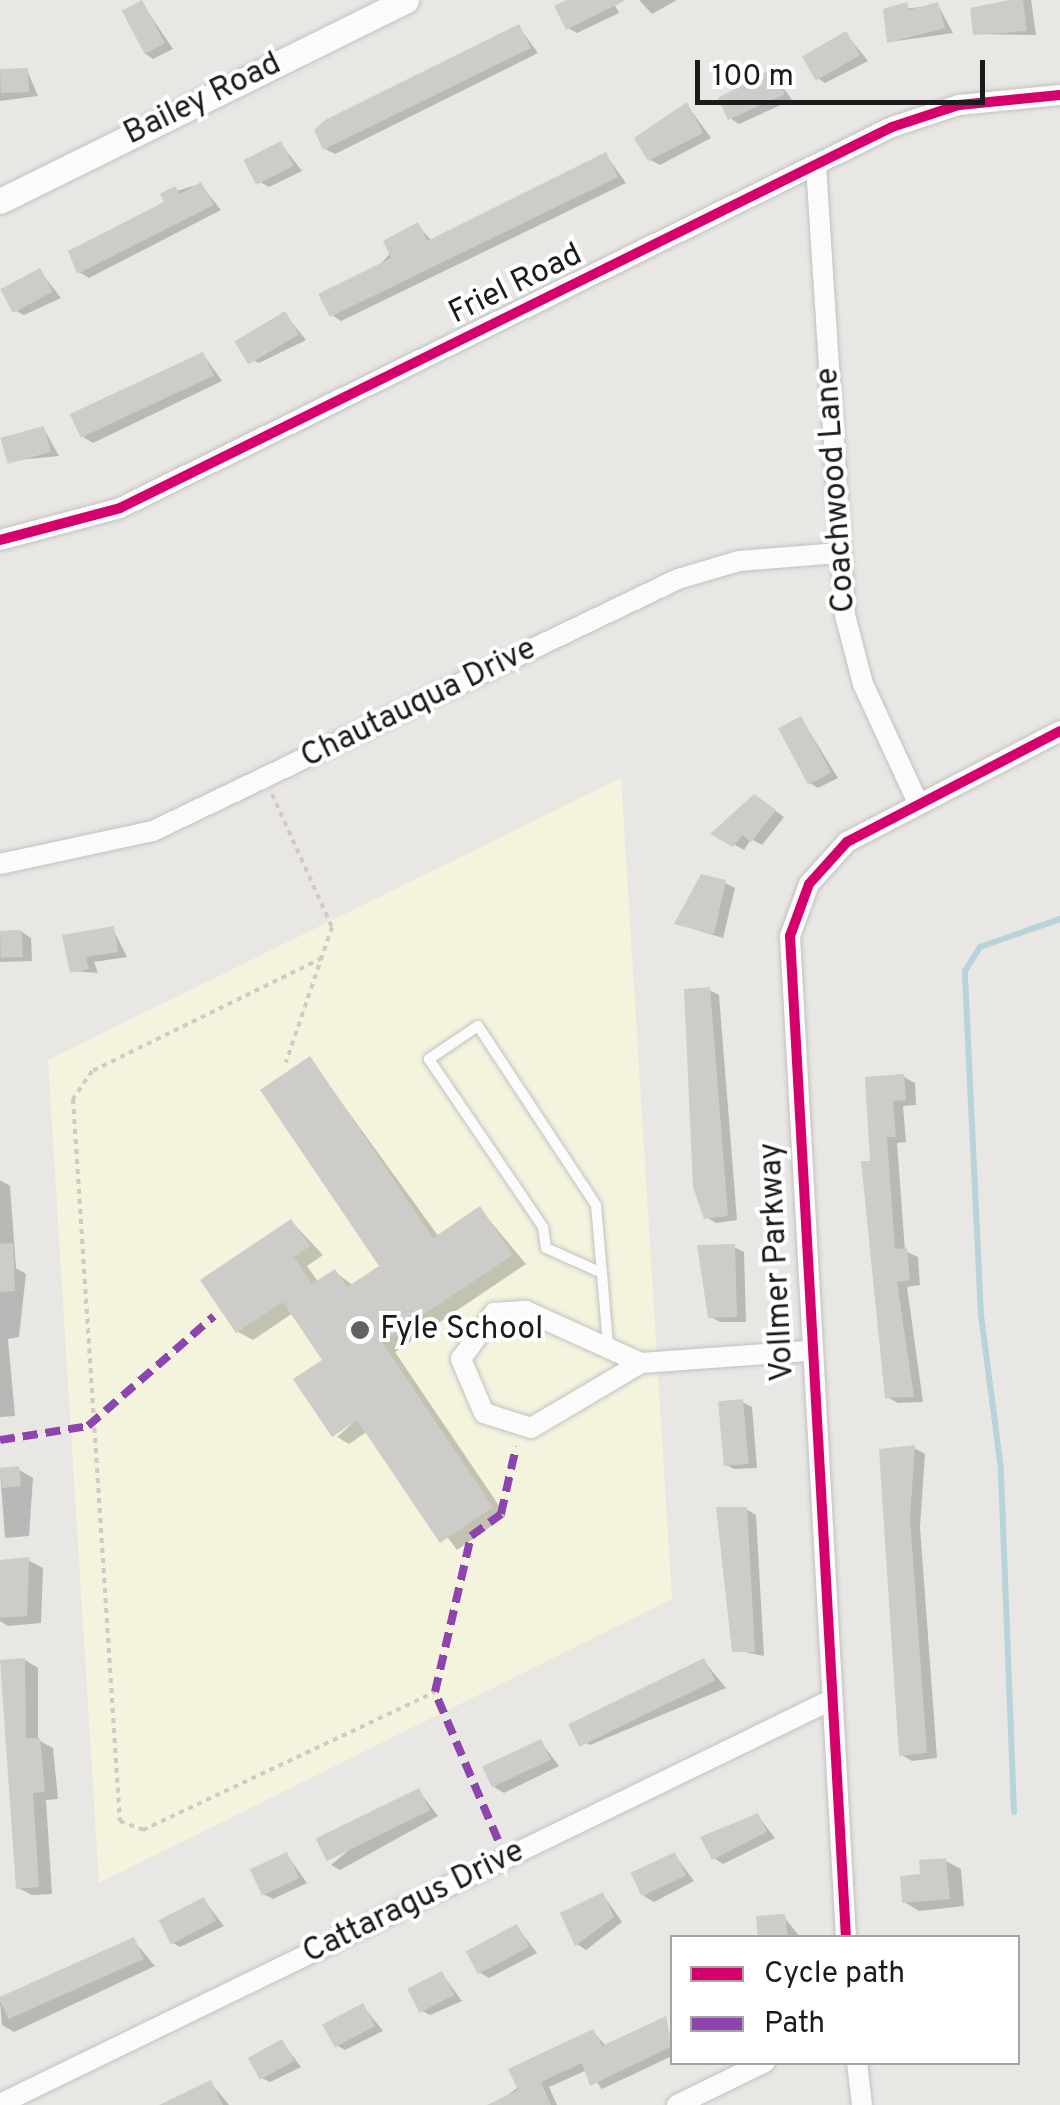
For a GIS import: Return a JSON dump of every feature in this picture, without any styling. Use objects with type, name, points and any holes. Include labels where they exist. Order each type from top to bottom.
[{"type":"street","name":"Bailey Road","points":[[0,201],[406,0]]},
{"type":"street","name":"Friel Road","points":[[0,540],[120,508],[921,115],[1060,94]]},
{"type":"street","name":"Coachwood Lane","points":[[816,165],[840,552],[863,684],[917,801]]},
{"type":"street","name":"Chautauqua Drive","points":[[0,864],[119,843],[266,780],[678,579],[740,562],[840,552]]},
{"type":"street","name":"Vollmer Parkway","points":[[846,1935],[827,1702],[790,936],[825,862],[917,801],[1060,731]]},
{"type":"street","points":[[641,1363],[526,1312],[494,1313],[471,1333],[461,1359],[484,1413],[531,1428],[641,1363],[808,1351]]},
{"type":"street","name":"Cattaragus Drive","points":[[0,2104],[827,1702]]},
{"type":"street","points":[[677,2105],[759,2065]]},
{"type":"street","points":[[858,2065],[862,2105]]},
{"type":"lane","points":[[602,1273],[546,1248],[543,1226],[429,1059],[478,1026],[596,1205],[602,1273],[608,1347]]},
{"type":"path","points":[[266,780],[331,915],[322,958],[286,1062]]},
{"type":"path","points":[[322,958],[92,1071],[72,1099],[120,1821],[143,1830],[435,1692]]},
{"type":"shaded area","name":"Fyle School","points":[[621,778],[672,1599],[99,1883],[48,1060]]},
{"type":"building","points":[[142,0],[165,43],[145,54],[122,11]]},
{"type":"building","points":[[566,0],[626,0],[566,30],[554,6]]},
{"type":"building","points":[[1023,0],[1027,31],[973,35],[970,8]]},
{"type":"building","points":[[907,2],[909,10],[938,2],[945,28],[887,43],[883,9]]},
{"type":"building","points":[[519,24],[531,48],[323,150],[314,130],[325,120]]},
{"type":"building","points":[[846,31],[860,55],[816,81],[802,56]]},
{"type":"building","points":[[28,68],[29,92],[1,93],[0,69]]},
{"type":"building","points":[[772,69],[785,94],[728,120],[718,98]]},
{"type":"building","points":[[687,102],[703,133],[648,161],[634,138]]},
{"type":"building","points":[[281,141],[294,166],[256,185],[244,160]]},
{"type":"building","points":[[606,152],[618,177],[330,317],[318,294],[391,258],[383,241],[418,222],[427,241]]},
{"type":"building","points":[[201,182],[214,205],[77,274],[68,251],[164,202],[160,194],[175,186],[180,194]]},
{"type":"building","points":[[40,268],[53,292],[13,313],[0,289]]},
{"type":"building","points":[[285,311],[299,334],[248,365],[234,341]]},
{"type":"building","points":[[203,352],[214,376],[81,438],[70,414]]},
{"type":"building","points":[[44,426],[51,452],[8,464],[1,438]]},
{"type":"building","points":[[801,716],[831,773],[808,785],[778,728]]},
{"type":"building","points":[[754,794],[776,810],[751,842],[742,835],[733,847],[710,834]]},
{"type":"building","points":[[701,874],[726,880],[714,934],[674,924]]},
{"type":"building","points":[[114,926],[118,952],[86,957],[89,969],[70,973],[62,935]]},
{"type":"building","points":[[22,930],[23,957],[1,958],[0,931]]},
{"type":"building","points":[[710,987],[728,1216],[704,1219],[693,1187],[684,989]]},
{"type":"building","points":[[310,1056],[433,1238],[480,1206],[513,1255],[382,1342],[493,1507],[440,1543],[357,1420],[332,1437],[293,1379],[322,1360],[283,1302],[236,1333],[200,1280],[291,1219],[310,1246],[294,1257],[312,1284],[335,1269],[347,1287],[379,1266],[260,1090]]},
{"type":"building","points":[[904,1074],[906,1100],[893,1101],[896,1137],[887,1137],[895,1249],[907,1248],[910,1280],[897,1282],[914,1397],[885,1398],[861,1161],[870,1161],[865,1077]]},
{"type":"building","points":[[13,1243],[15,1291],[0,1292],[0,1244]]},
{"type":"building","points":[[735,1244],[737,1317],[708,1318],[697,1245]]},
{"type":"building","points":[[743,1399],[749,1464],[724,1466],[718,1401]]},
{"type":"building","points":[[915,1445],[910,1519],[927,1753],[899,1756],[879,1449]]},
{"type":"building","points":[[19,1466],[21,1486],[2,1488],[0,1468]]},
{"type":"building","points":[[716,1507],[747,1507],[755,1652],[732,1652]]},
{"type":"building","points":[[29,1557],[27,1616],[0,1618],[0,1560]]},
{"type":"building","points":[[25,1658],[26,1738],[40,1738],[45,1792],[33,1793],[39,1887],[16,1889],[0,1660]]},
{"type":"building","points":[[704,1658],[715,1680],[579,1747],[568,1724]]},
{"type":"building","points":[[541,1739],[551,1760],[492,1787],[482,1766]]},
{"type":"building","points":[[419,1788],[430,1810],[327,1861],[316,1838]]},
{"type":"building","points":[[758,1813],[767,1832],[712,1860],[700,1837]]},
{"type":"building","points":[[287,1852],[299,1878],[262,1896],[250,1869]]},
{"type":"building","points":[[675,1852],[686,1876],[642,1896],[631,1873]]},
{"type":"building","points":[[946,1858],[950,1899],[902,1903],[900,1876],[920,1874],[919,1860]]},
{"type":"building","points":[[603,1892],[614,1917],[575,1946],[560,1913]]},
{"type":"building","points":[[204,1897],[216,1921],[171,1944],[159,1920]]},
{"type":"building","points":[[785,1914],[788,1935],[758,1935],[756,1916]]},
{"type":"building","points":[[517,1924],[529,1947],[478,1974],[466,1951]]},
{"type":"building","points":[[134,1937],[144,1959],[9,2019],[0,1997]]},
{"type":"building","points":[[442,1971],[454,1995],[420,2013],[407,1989]]},
{"type":"building","points":[[363,2003],[375,2026],[335,2048],[322,2025]]},
{"type":"building","points":[[666,2016],[670,2047],[590,2086],[582,2063],[541,2082],[551,2105],[487,2105],[518,2090],[508,2069],[593,2029],[602,2046]]},
{"type":"building","points":[[282,2039],[294,2061],[260,2080],[248,2058]]},
{"type":"building","points":[[211,2080],[223,2105],[159,2105]]},
{"type":"waterway","points":[[1014,1812],[1001,1469],[981,1316],[965,971],[980,947],[1060,919]]},
{"type":"marked path","points":[[0,1440],[88,1426],[214,1316]]},
{"type":"marked path","points":[[498,1840],[435,1692],[471,1536],[501,1514],[516,1447]]},
{"type":"cycle path","points":[[0,540],[120,508],[892,127],[959,105],[1060,95]]},
{"type":"cycle path","points":[[846,1935],[790,936],[809,884],[847,842],[1060,731]]},
{"type":"place","name":"Fyle School","points":[[360,1330]]}]
